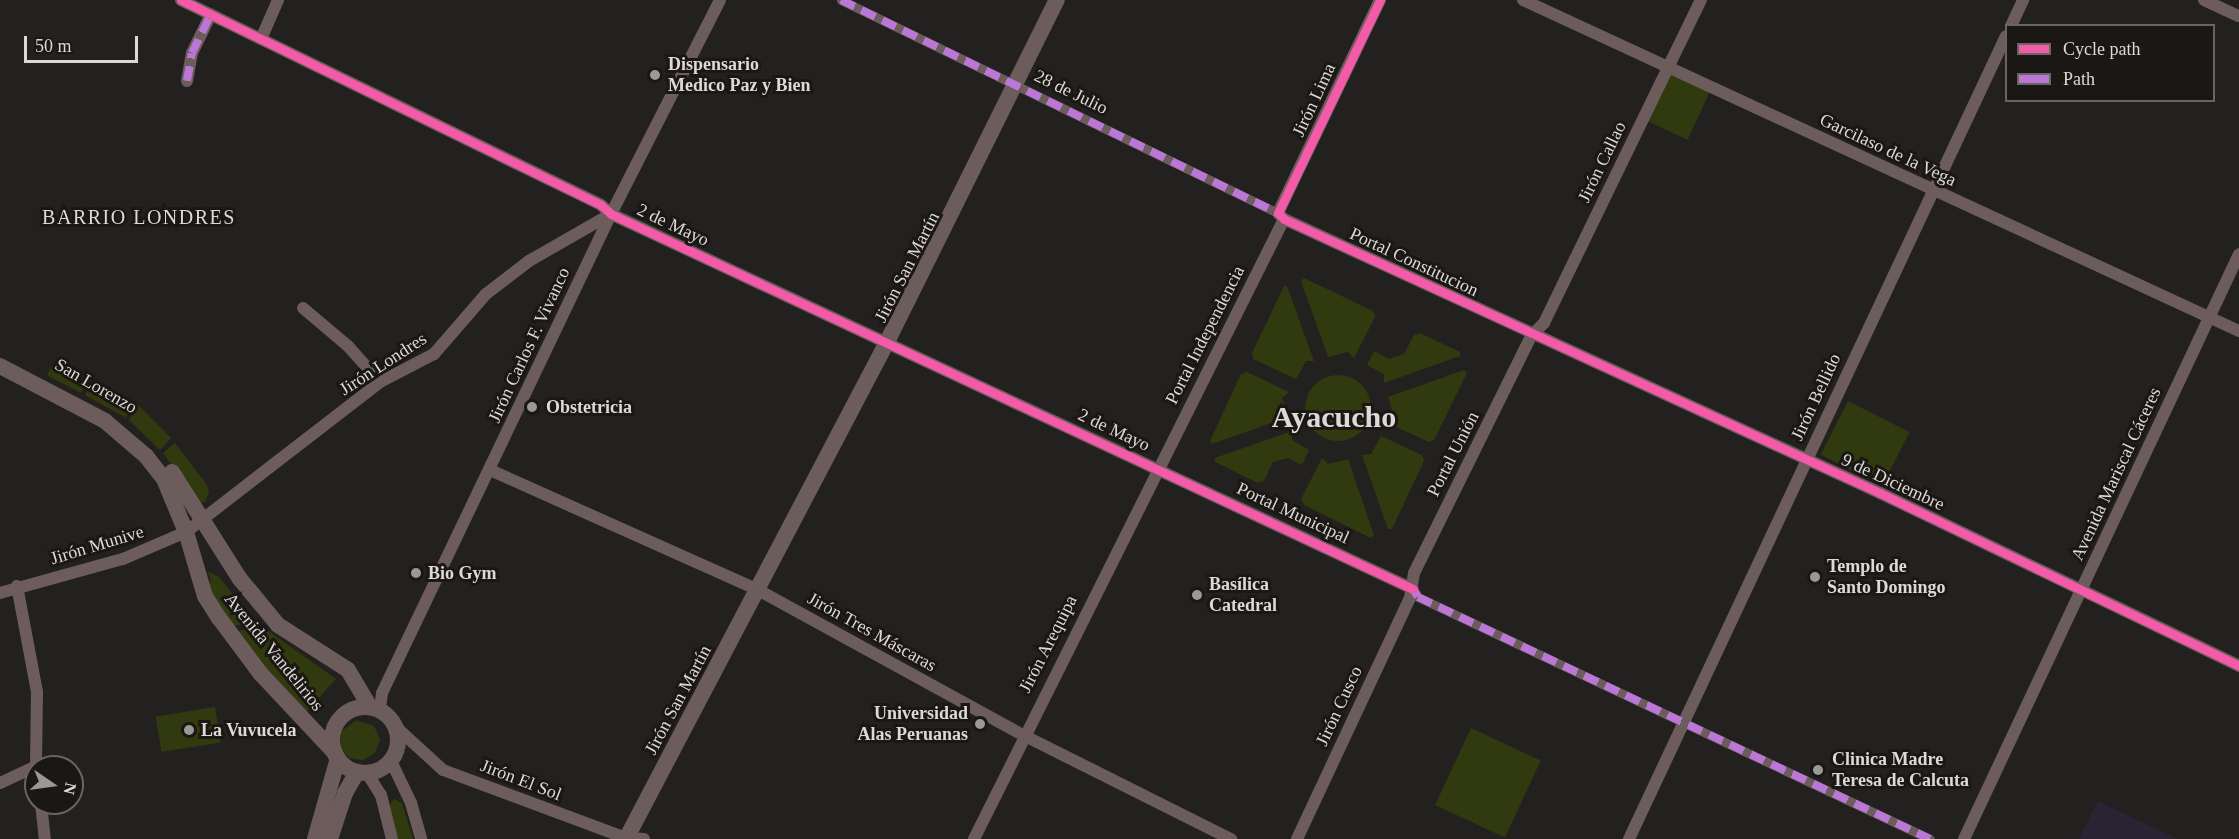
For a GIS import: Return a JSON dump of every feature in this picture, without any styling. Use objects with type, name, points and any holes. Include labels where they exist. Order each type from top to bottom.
[{"type":"street","name":"2 de Mayo","points":[[181,0],[601,205],[611,214],[886,344],[1159,468]]},
{"type":"street","points":[[261,39],[278,0]]},
{"type":"street","name":"Jirón Carlos F. Vivanco","points":[[375,708],[611,214],[720,0]]},
{"type":"street","name":"28 de Julio","points":[[841,0],[1281,216]]},
{"type":"street","name":"Jirón San Martín","points":[[626,839],[886,344],[1017,85],[1057,0]]},
{"type":"street","name":"Jirón Lima","points":[[1281,216],[1380,0]]},
{"type":"street","name":"Garcilaso de la Vega","points":[[1523,0],[2239,332]]},
{"type":"street","name":"Jirón Callao","points":[[1531,336],[1544,323],[1701,0]]},
{"type":"street","points":[[2012,24],[2023,0]]},
{"type":"street","points":[[2204,0],[2239,16]]},
{"type":"street","points":[[187,81],[192,53],[211,14]]},
{"type":"street","name":"Jirón Bellido","points":[[1629,839],[2005,40]]},
{"type":"street","name":"Jirón Londres","points":[[201,523],[380,382],[434,354],[486,294],[529,261],[611,214]]},
{"type":"street","name":"Portal Constitucion","points":[[1281,216],[1531,336]]},
{"type":"street","name":"Portal Independencia","points":[[1159,468],[1281,216]]},
{"type":"street","name":"Avenida Mariscal Cáceres","points":[[1964,839],[2239,254]]},
{"type":"street","points":[[303,308],[348,346],[380,382]]},
{"type":"street","name":"9 de Diciembre","points":[[1531,336],[1543,337],[2239,666]]},
{"type":"street","name":"Portal Unión","points":[[1413,589],[1414,573],[1531,336]]},
{"type":"street","name":"San Lorenzo","points":[[0,355],[126,422],[159,454],[201,523]]},
{"type":"street","name":"San Lorenzo","points":[[0,366],[115,428],[164,479],[186,532]]},
{"type":"street","name":"Portal Municipal","points":[[1159,468],[1413,589]]},
{"type":"street","name":"Jirón Arequipa","points":[[974,839],[1023,735],[1159,468]]},
{"type":"street","name":"Jirón Tres Máscaras","points":[[490,470],[758,590],[1023,735],[1231,839]]},
{"type":"street","name":"Jirón Munive","points":[[0,593],[17,586],[123,559],[186,532],[201,523]]},
{"type":"street","name":"Avenida Vandelirios","points":[[201,523],[240,579],[278,625],[348,670],[375,708]]},
{"type":"street","name":"Avenida Vandelirios","points":[[186,532],[205,597],[219,618],[260,673],[336,756]]},
{"type":"street","points":[[0,587],[17,586],[37,692],[36,755]]},
{"type":"street","points":[[1413,589],[1418,597],[1684,725],[1930,839]]},
{"type":"street","name":"Jirón Cusco","points":[[1297,839],[1413,589]]},
{"type":"street","points":[[315,839],[336,756],[332,736],[339,720],[352,709],[375,708],[397,728],[399,740],[391,761],[411,803],[421,839]]},
{"type":"street","name":"Jirón El Sol","points":[[397,728],[443,770],[626,839],[644,839]]},
{"type":"street","points":[[336,756],[362,773],[381,795],[392,839]]},
{"type":"street","points":[[330,839],[345,793],[362,773],[391,761]]},
{"type":"street","points":[[0,783],[24,772]]},
{"type":"street","points":[[42,815],[45,839]]},
{"type":"shaded area","points":[[2098,801],[2177,839],[2079,839]]},
{"type":"green space","points":[[1670,73],[1710,92],[1687,140],[1648,121]]},
{"type":"green space","points":[[1304,278],[1373,311],[1375,317],[1354,358],[1348,352],[1328,357],[1301,281]]},
{"type":"green space","points":[[1284,286],[1287,286],[1314,361],[1306,361],[1296,379],[1253,359],[1252,353]]},
{"type":"green space","points":[[1420,333],[1460,352],[1460,356],[1384,383],[1384,374],[1367,365],[1374,351],[1389,359],[1404,354],[1414,335]]},
{"type":"green space","points":[[51,367],[86,383],[81,393],[47,375]]},
{"type":"green space","points":[[1464,370],[1467,373],[1434,440],[1429,442],[1388,423],[1394,416],[1388,397]]},
{"type":"green space","points":[[1247,372],[1289,392],[1282,398],[1288,417],[1212,444],[1210,441],[1241,374]]},
{"type":"green space","points":[[1338,375],[1351,377],[1366,390],[1371,408],[1369,421],[1356,436],[1338,441],[1325,439],[1310,426],[1305,408],[1307,395],[1320,380]]},
{"type":"green space","points":[[90,385],[134,401],[126,418],[85,395]]},
{"type":"green space","points":[[1848,401],[1909,432],[1882,486],[1821,454]]},
{"type":"green space","points":[[137,404],[171,438],[160,450],[129,420]]},
{"type":"green space","points":[[1292,431],[1292,440],[1309,450],[1302,465],[1288,458],[1273,462],[1264,481],[1258,483],[1215,462],[1215,458]]},
{"type":"green space","points":[[1381,436],[1422,455],[1424,461],[1392,529],[1388,529],[1362,455],[1371,454]]},
{"type":"green space","points":[[175,443],[207,485],[209,493],[205,502],[199,503],[163,453]]},
{"type":"green space","points":[[1322,458],[1328,464],[1348,459],[1374,535],[1371,538],[1304,505],[1301,499]]},
{"type":"green space","points":[[208,572],[219,577],[254,621],[228,628],[202,586],[211,582]]},
{"type":"green space","points":[[260,625],[336,679],[303,715],[232,633]]},
{"type":"green space","name":"La Vuvucela","points":[[215,707],[221,743],[161,752],[156,716]]},
{"type":"green space","points":[[356,720],[374,726],[380,739],[375,753],[363,760],[349,758],[340,747],[341,732]]},
{"type":"green space","points":[[1471,728],[1541,761],[1505,838],[1435,805]]},
{"type":"green space","points":[[394,799],[402,803],[413,839],[398,839],[388,808]]},
{"type":"marked path","points":[[841,0],[1278,213]]},
{"type":"marked path","points":[[187,81],[192,53],[211,14]]},
{"type":"marked path","points":[[1413,589],[1418,597],[1930,839]]},
{"type":"cycle path","points":[[181,0],[601,205],[611,214],[1413,589]]},
{"type":"cycle path","points":[[1380,0],[1278,213],[1284,219],[1880,493],[2239,666]]},
{"type":"place","name":"Dispensario Medico Paz y Bien","points":[[655,75]]},
{"type":"place","name":"Obstetricia","points":[[532,407]]},
{"type":"place","name":"Bio Gym","points":[[416,573]]},
{"type":"place","name":"Templo de Santo Domingo","points":[[1815,577]]},
{"type":"place","name":"Basílica Catedral","points":[[1197,595]]},
{"type":"place","name":"Universidad Alas Peruanas","points":[[980,724]]},
{"type":"place","name":"La Vuvucela","points":[[189,730]]},
{"type":"place","name":"Clinica Madre Teresa de Calcuta","points":[[1818,770]]},
{"type":"district","name":"BARRIO LONDRES","points":[[139,217]]},
{"type":"district","name":"Ayacucho","points":[[1334,417]]}]
